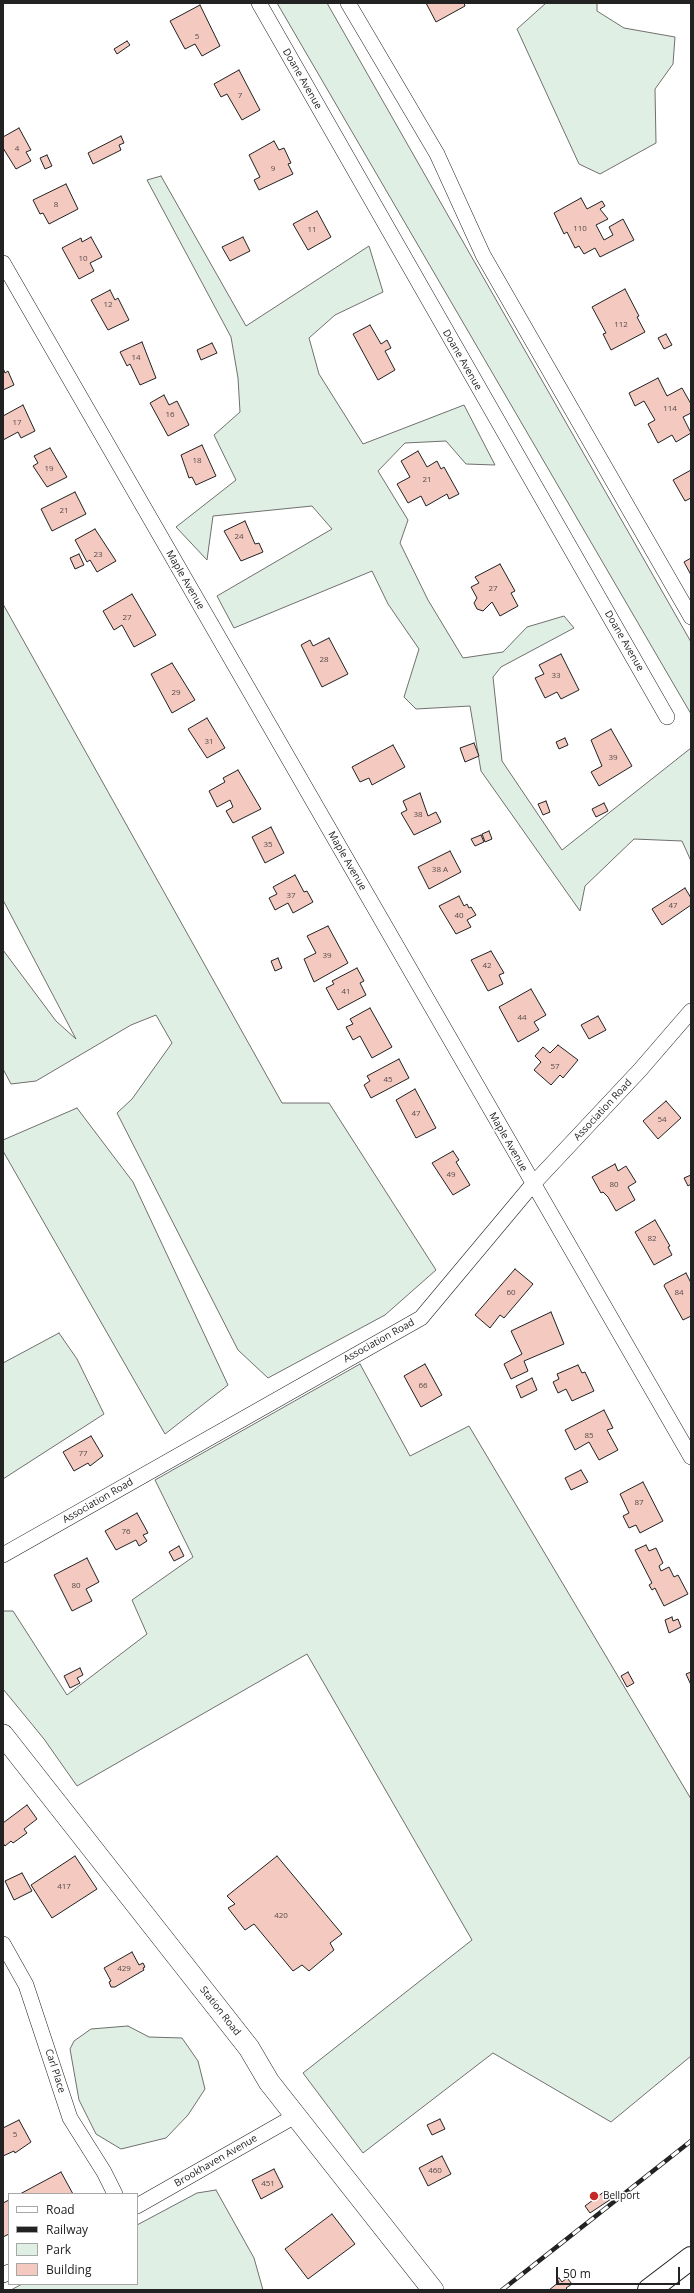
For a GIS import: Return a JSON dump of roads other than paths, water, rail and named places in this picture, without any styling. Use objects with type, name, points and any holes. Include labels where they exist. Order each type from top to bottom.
[{"type":"main road","name":"Station Road","points":[[3,1735],[249,2048],[268,2082],[433,2290]]},
{"type":"main road","points":[[649,2290],[691,2258]]},
{"type":"street","name":"Doane Avenue","points":[[259,3],[667,718]]},
{"type":"street","points":[[348,3],[437,154],[483,255],[691,617]]},
{"type":"street","name":"Maple Avenue","points":[[3,263],[691,1457]]},
{"type":"street","name":"Association Road","points":[[3,1555],[421,1318],[533,1184],[640,1070],[691,1011]]},
{"type":"street","name":"Carl Place","points":[[3,1944],[26,1985],[70,2118],[104,2172],[114,2193]]},
{"type":"street","name":"Brookhaven Avenue","points":[[138,2205],[295,2116]]},
{"type":"railway","points":[[502,2290],[691,2141]]},
{"type":"place","name":"Bellport","points":[[594,2196]]}]
